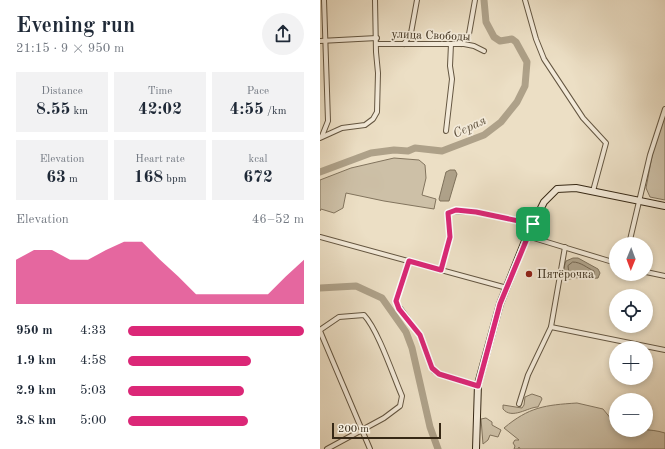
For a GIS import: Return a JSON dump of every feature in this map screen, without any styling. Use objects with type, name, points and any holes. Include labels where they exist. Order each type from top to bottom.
[{"type":"street","points":[[321,137],[328,121],[324,0]]},
{"type":"street","points":[[321,137],[342,128],[364,125],[373,119],[377,112],[377,38],[375,0]]},
{"type":"street","points":[[404,44],[411,33],[417,0]]},
{"type":"street","points":[[461,44],[471,28],[475,0]]},
{"type":"street","points":[[525,0],[536,39],[544,60],[583,118],[606,143],[593,191]]},
{"type":"street","name":"улица Свободы","points":[[320,41],[377,38]]},
{"type":"street","name":"улица Свободы","points":[[377,44],[461,44],[474,46],[484,51]]},
{"type":"street","points":[[446,131],[452,79],[450,66],[451,44]]},
{"type":"street","points":[[631,237],[650,155],[665,109]]},
{"type":"street","points":[[476,449],[478,386],[500,304],[527,236],[544,202],[557,189],[576,188],[665,206]]},
{"type":"street","points":[[441,270],[450,237],[448,213],[451,211],[476,212],[533,224]]},
{"type":"street","points":[[320,236],[507,288]]},
{"type":"street","points":[[527,236],[609,261]]},
{"type":"street","points":[[520,404],[528,376],[551,327],[565,247]]},
{"type":"street","points":[[409,261],[396,301],[399,309],[420,335],[434,371],[439,374],[478,386]]},
{"type":"street","points":[[653,273],[665,276]]},
{"type":"street","points":[[327,449],[362,429],[384,418],[400,406],[402,401],[402,396],[364,315],[339,317],[320,330],[362,429],[370,449]]},
{"type":"street","points":[[551,327],[665,350]]},
{"type":"shaded area","points":[[665,116],[665,200],[650,197],[646,188],[653,151]]},
{"type":"shaded area","points":[[394,158],[419,160],[425,165],[426,178],[422,195],[436,199],[434,209],[346,193],[343,208],[334,213],[321,209],[320,211],[320,180],[351,168]]},
{"type":"shaded area","points":[[532,394],[541,397],[542,399],[538,407],[515,413],[507,412],[503,409],[503,405],[522,408],[525,397]]},
{"type":"shaded area","points":[[577,403],[603,409],[609,416],[609,437],[653,437],[653,430],[665,433],[665,449],[520,449],[519,447],[518,449],[514,449],[515,446],[513,443],[515,440],[519,440],[504,428],[530,411],[546,406]]},
{"type":"shaded area","points":[[486,418],[492,422],[492,425],[501,430],[498,437],[490,435],[488,440],[483,444],[481,419]]},
{"type":"water","points":[[455,170],[457,174],[449,201],[440,201],[439,199],[446,172]]},
{"type":"water","points":[[573,258],[578,258],[598,269],[600,273],[598,278],[566,278],[564,274],[565,263]]},
{"type":"waterway","name":"Серая","points":[[320,172],[371,153],[394,150],[408,151],[415,148],[442,151],[484,135],[501,122],[517,102],[525,86],[527,62],[516,42],[512,39],[500,41],[494,37],[486,22],[484,0]]},
{"type":"waterway","name":"Серая","points":[[320,288],[356,286],[382,298],[406,332],[412,348],[430,427],[438,449]]},
{"type":"place","name":"Пятёрочка","points":[[529,274]]},
{"type":"route","points":[[465,210],[533,224],[500,304],[478,386],[439,374],[434,371],[420,335],[396,304],[409,261],[441,270],[450,237],[448,213],[451,211],[465,210]]}]
